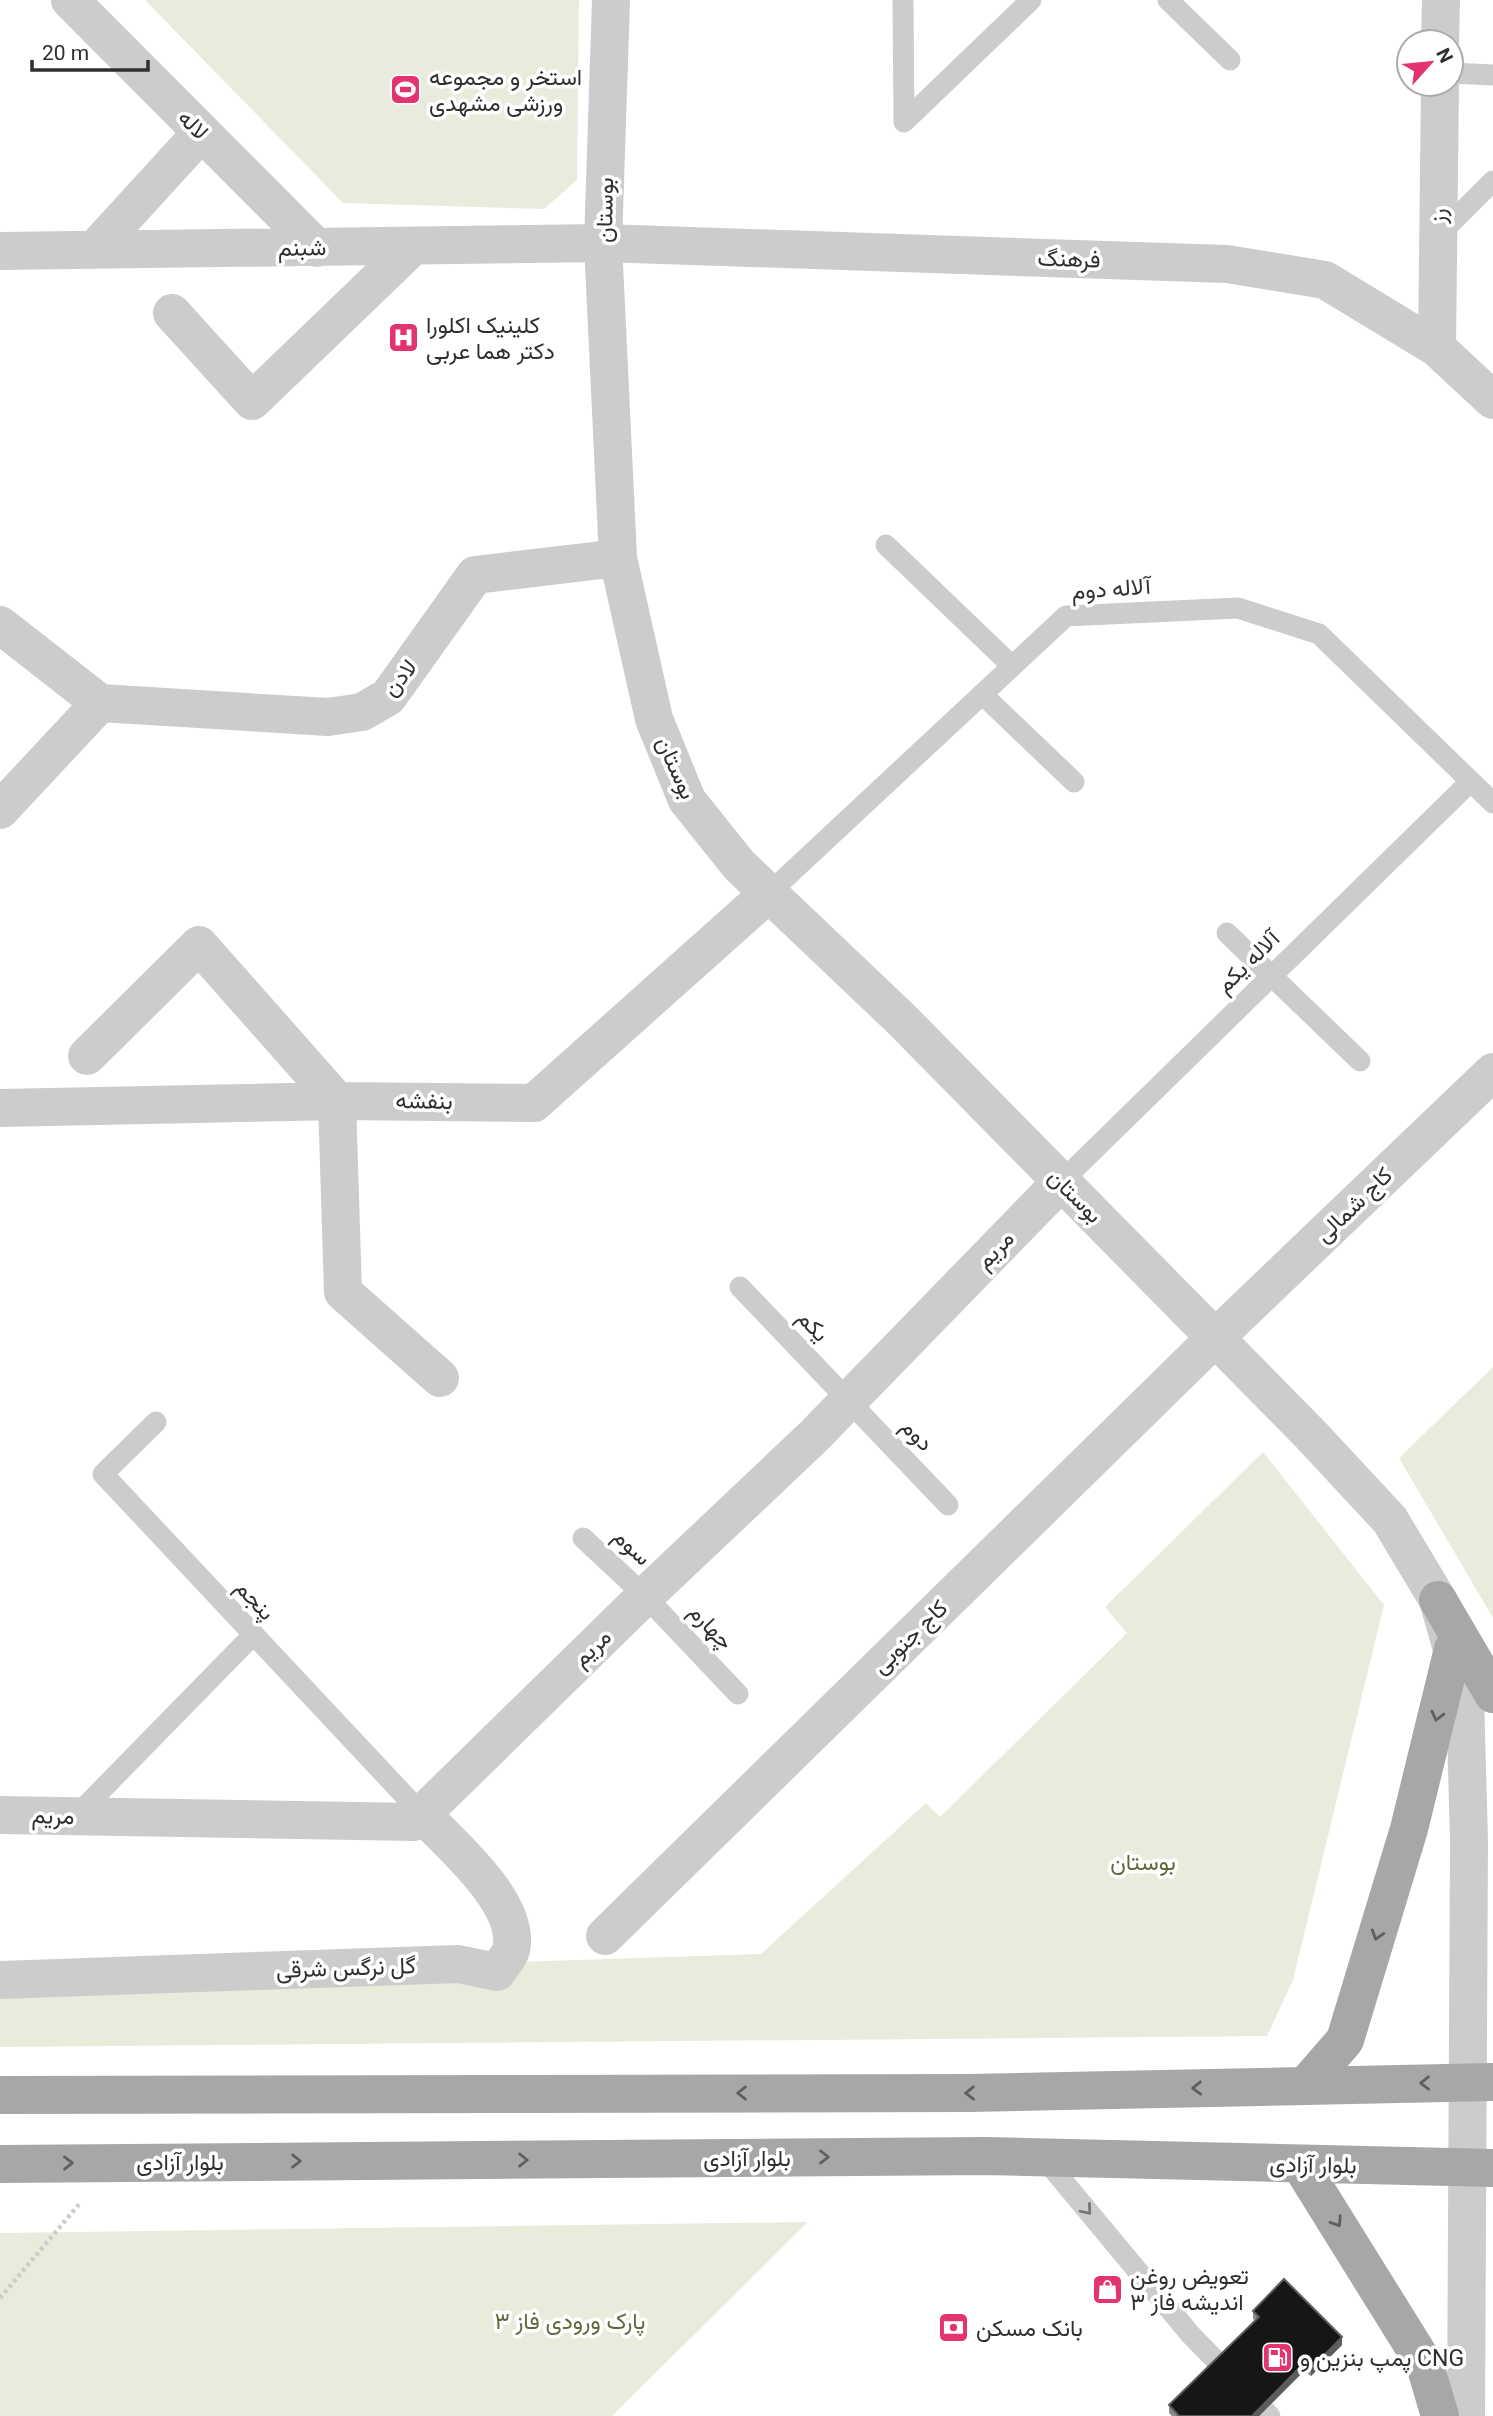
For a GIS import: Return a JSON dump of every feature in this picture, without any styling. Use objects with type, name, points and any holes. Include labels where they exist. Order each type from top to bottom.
[{"type":"main road","points":[[1438,1600],[1493,1694]]},
{"type":"main road","points":[[1306,2085],[1345,2040],[1409,1829],[1454,1649]]},
{"type":"main road","points":[[0,2095],[970,2093],[1480,2082]]},
{"type":"main road","name":"بلوار آزادی","points":[[0,2164],[1043,2157],[1481,2168]]},
{"type":"main road","points":[[1300,2164],[1425,2365],[1440,2416]]},
{"type":"street","name":"لاله","points":[[70,0],[317,248]]},
{"type":"street","name":"بوستان","points":[[611,0],[603,243],[618,558],[654,719],[687,800],[739,865],[900,1018],[1216,1338],[1390,1520],[1438,1600],[1465,1695],[1480,2082],[1481,2168],[1466,2416]]},
{"type":"street","points":[[1440,28],[1441,0]]},
{"type":"street","name":"رز","points":[[1437,348],[1440,98]]},
{"type":"street","points":[[94,250],[201,133]]},
{"type":"street","name":"شبنم","points":[[0,251],[603,243]]},
{"type":"street","name":"فرهنگ","points":[[603,243],[1227,264],[1325,280],[1437,348],[1493,400]]},
{"type":"street","points":[[172,313],[252,401],[413,246]]},
{"type":"street","name":"لادن","points":[[100,703],[328,717],[362,712],[388,697],[475,575],[618,558]]},
{"type":"street","points":[[0,625],[100,703],[0,810]]},
{"type":"street","name":"بنفشه","points":[[0,1108],[337,1101],[534,1102],[769,893]]},
{"type":"street","points":[[87,1056],[199,945],[337,1101],[343,1292],[440,1378]]},
{"type":"street","name":"کاج شمالی","points":[[1216,1338],[1493,1073]]},
{"type":"street","name":"مریم","points":[[0,1815],[414,1822],[849,1401],[1061,1182]]},
{"type":"street","name":"کاج جنوبی","points":[[605,1937],[1216,1338]]},
{"type":"street","name":"گل نرگس شرقی","points":[[0,1980],[458,1964],[497,1972],[511,1952],[513,1930],[506,1911],[479,1874],[422,1814]]},
{"type":"lane","points":[[903,0],[904,122],[1031,0]]},
{"type":"lane","points":[[1168,0],[1230,60]]},
{"type":"lane","points":[[1465,74],[1493,75]]},
{"type":"lane","points":[[1437,237],[1493,181]]},
{"type":"lane","points":[[886,545],[1012,666]]},
{"type":"lane","name":"آلاله دوم","points":[[769,893],[1066,616],[1238,608],[1320,634],[1493,803]]},
{"type":"lane","points":[[982,694],[1074,782]]},
{"type":"lane","name":"آلاله یکم","points":[[1061,1182],[1471,781]]},
{"type":"lane","points":[[1227,933],[1360,1061]]},
{"type":"lane","name":"یکم","points":[[740,1287],[849,1401]]},
{"type":"lane","name":"دوم","points":[[849,1401],[948,1505]]},
{"type":"lane","name":"پنجم","points":[[156,1422],[103,1474],[422,1814]]},
{"type":"lane","name":"سوم","points":[[583,1538],[645,1596]]},
{"type":"lane","name":"چهارم","points":[[645,1596],[738,1694]]},
{"type":"lane","points":[[75,1817],[253,1636]]},
{"type":"lane","points":[[1043,2157],[1190,2334],[1270,2416]]},
{"type":"path","points":[[0,2298],[113,2163]]},
{"type":"green space","name":"استخر و مجموعه ورزشی مشهدی","points":[[145,0],[579,0],[577,180],[544,209],[343,203]]},
{"type":"green space","points":[[1493,1367],[1493,1618],[1399,1458]]},
{"type":"green space","name":"بوستان","points":[[1263,1452],[1384,1605],[1293,1980],[1267,2036],[0,2047],[0,1979],[761,1954],[926,1803],[940,1817],[1127,1633],[1105,1607]]},
{"type":"green space","name":"پارک ورودی فاز ۳","points":[[808,2222],[612,2416],[0,2416],[0,2233]]},
{"type":"building","name":"پمپ بنزین و CNG","points":[[1284,2279],[1342,2337],[1311,2369],[1304,2363],[1252,2416],[1179,2416],[1169,2405],[1259,2317],[1253,2311]]},
{"type":"place","name":"استخر و مجموعه ورزشی مشهدی","points":[[406,90]]},
{"type":"place","name":"کلینیک اکلورا دکتر هما عربی","points":[[403,338]]},
{"type":"place","name":"تعویض روغن اندیشه فاز ۳","points":[[1107,2289]]},
{"type":"place","name":"بانک مسکن","points":[[953,2328]]},
{"type":"place","name":"پمپ بنزین و CNG","points":[[1277,2358]]}]
